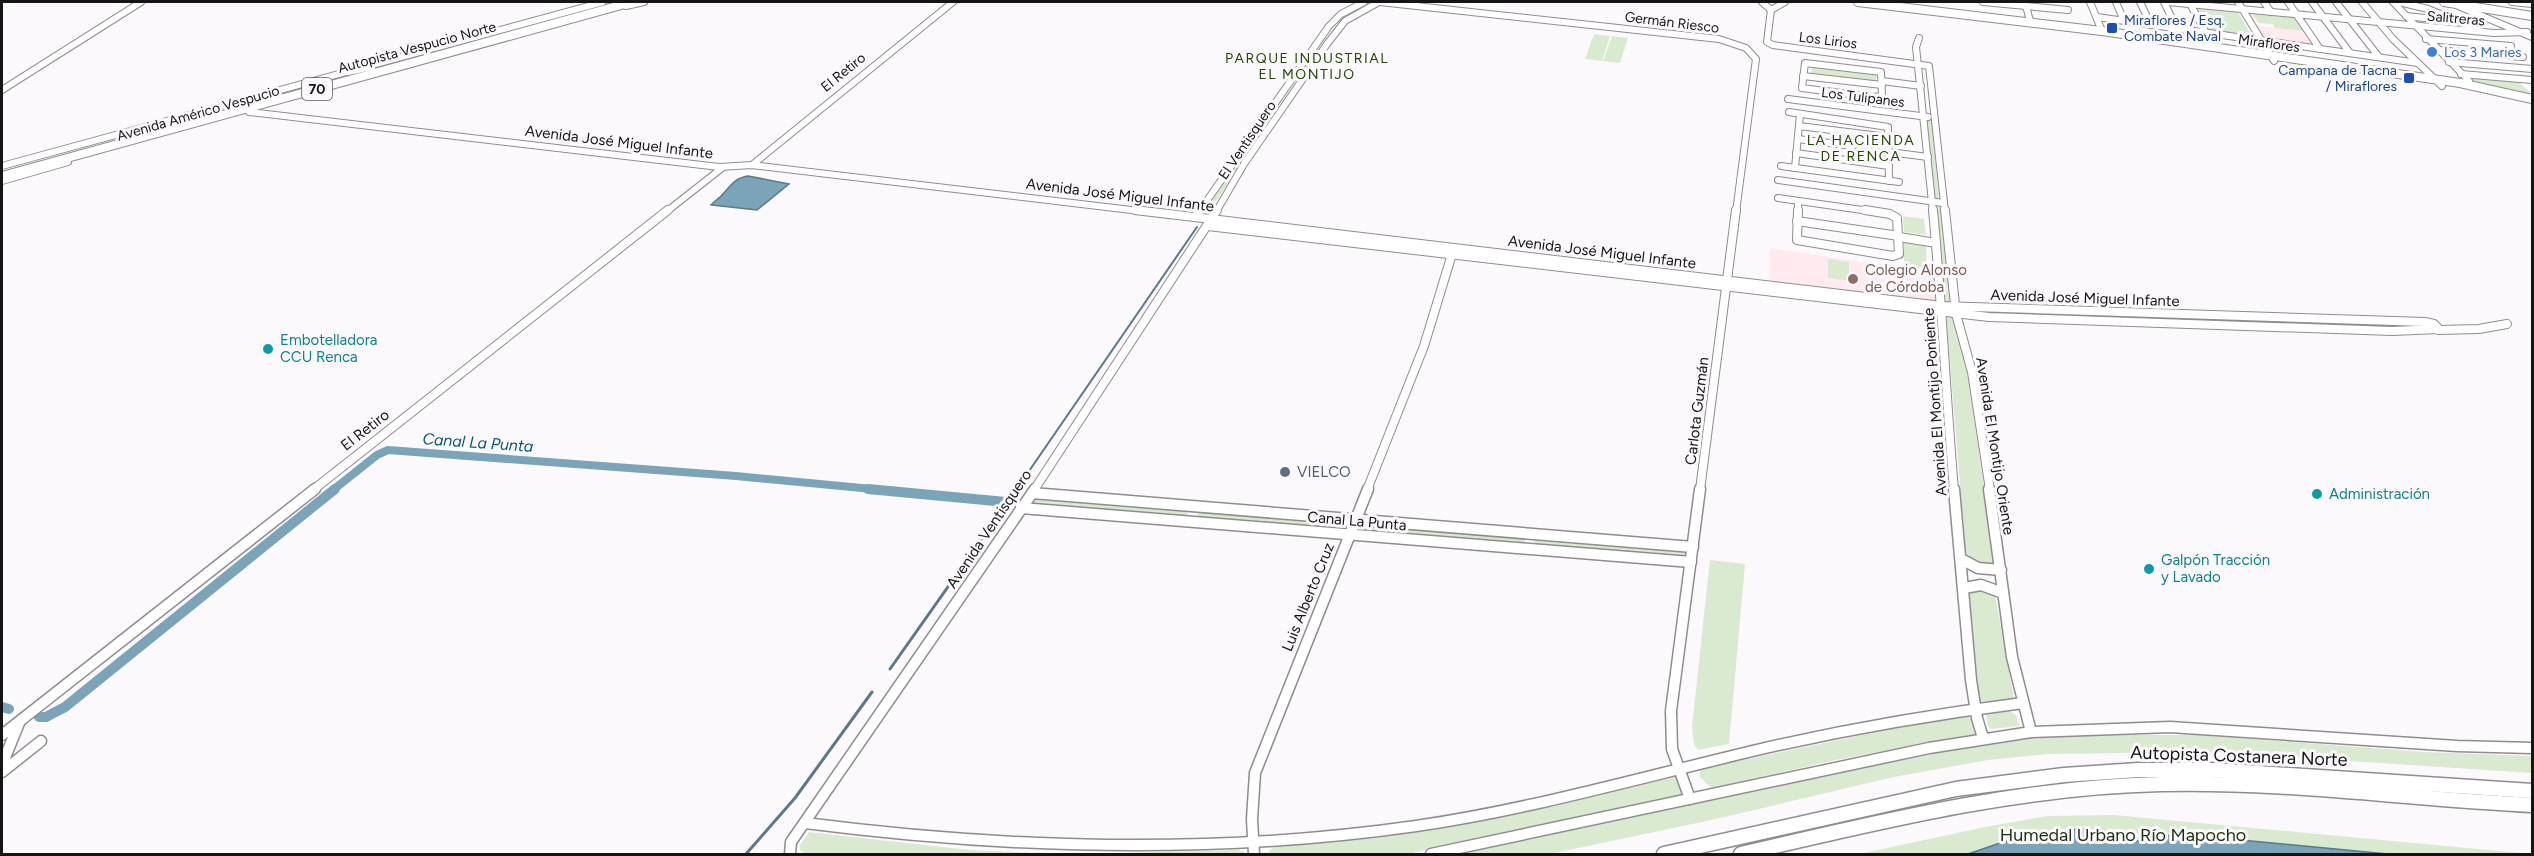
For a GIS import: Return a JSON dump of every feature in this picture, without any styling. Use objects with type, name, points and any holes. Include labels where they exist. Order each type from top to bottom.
[{"type":"highway","name":"Autopista Vespucio Norte","points":[[2,171],[616,2]]},
{"type":"highway","name":"Autopista Vespucio Norte","points":[[2,178],[632,2]]},
{"type":"highway","points":[[348,71],[431,53]]},
{"type":"highway","name":"Autopista Costanera Norte","points":[[1664,855],[1956,789],[2073,774],[2166,770],[2242,771],[2532,791]]},
{"type":"highway","name":"Autopista Costanera Norte","points":[[1741,855],[1933,810],[1992,799],[2092,787],[2207,784],[2532,805]]},
{"type":"main road","name":"Miraflores","points":[[1858,2],[1929,6],[2030,19],[2271,56],[2469,81],[2532,98]]},
{"type":"main road","points":[[2450,2],[2532,16]]},
{"type":"main road","name":"Miraflores","points":[[2432,77],[2532,98]]},
{"type":"street","points":[[2,90],[141,2]]},
{"type":"street","name":"Avenida Américo Vespucio","points":[[2,166],[603,2]]},
{"type":"street","name":"Avenida Américo Vespucio","points":[[2,178],[644,2]]},
{"type":"street","name":"El Retiro","points":[[752,165],[953,2]]},
{"type":"street","name":"El Ventisquero","points":[[1195,218],[1317,43],[1337,18],[1364,2]]},
{"type":"street","name":"El Ventisquero","points":[[1210,223],[1219,205],[1276,117],[1327,44],[1345,21],[1380,2]]},
{"type":"street","name":"Germán Riesco","points":[[1380,2],[1472,10],[1726,41]]},
{"type":"street","points":[[1762,2],[1771,10],[1785,2]]},
{"type":"street","points":[[1983,2],[2025,4],[2068,10]]},
{"type":"street","points":[[2090,2],[2101,29]]},
{"type":"street","points":[[2116,2],[2124,21]]},
{"type":"street","points":[[2140,2],[2151,25]]},
{"type":"street","points":[[2166,2],[2177,29]]},
{"type":"street","name":"Salitreras","points":[[2166,2],[2215,4],[2415,27],[2528,34]]},
{"type":"street","points":[[2238,2],[2271,56]]},
{"type":"street","points":[[2264,2],[2271,12]]},
{"type":"street","points":[[2288,2],[2320,49]]},
{"type":"street","points":[[2312,2],[2350,53]]},
{"type":"street","points":[[2336,2],[2379,57]]},
{"type":"street","points":[[2362,2],[2379,23],[2442,86]]},
{"type":"street","points":[[2393,2],[2426,39],[2469,81]]},
{"type":"street","points":[[2398,2],[2428,9],[2482,32]]},
{"type":"street","points":[[2450,2],[2528,34]]},
{"type":"street","points":[[2512,2],[2532,4]]},
{"type":"street","name":"Germán Riesco","points":[[1450,3],[1472,10]]},
{"type":"street","points":[[2190,3],[2206,33]]},
{"type":"street","points":[[2025,4],[2030,19]]},
{"type":"street","points":[[2465,6],[2528,34]]},
{"type":"street","name":"Los Lirios","points":[[1771,10],[1767,41],[1771,44],[1918,63]]},
{"type":"street","points":[[2406,16],[2425,18]]},
{"type":"street","points":[[2097,17],[2418,63]]},
{"type":"street","name":"Avenida El Montijo Poniente","points":[[1919,38],[1916,48],[1943,309],[1946,396],[1975,707],[1983,738]]},
{"type":"street","points":[[2426,39],[2511,46]]},
{"type":"street","name":"Carlota Guzmán","points":[[1690,799],[1672,749],[1671,711],[1756,61],[1746,48],[1726,41]]},
{"type":"street","points":[[1317,43],[1327,44]]},
{"type":"street","points":[[2437,50],[2523,57]]},
{"type":"street","points":[[2449,62],[2532,69]]},
{"type":"street","points":[[1805,63],[1881,72],[1882,81],[1882,96],[1872,97],[1802,88],[1805,63]]},
{"type":"street","name":"Avenida El Montijo Oriente","points":[[1918,63],[1929,66],[1956,311],[1972,372],[2012,657],[2031,732]]},
{"type":"street","points":[[2461,74],[2532,80]]},
{"type":"street","points":[[1803,76],[1921,84]]},
{"type":"street","name":"Los Tulipanes","points":[[1788,99],[1934,118]]},
{"type":"street","name":"Avenida José Miguel Infante","points":[[249,112],[723,167],[752,165],[1195,218],[1210,223],[2025,320],[2392,331],[2438,330],[2439,328],[2425,322],[2019,309],[1956,311]]},
{"type":"street","points":[[1789,112],[1888,127],[1889,181]]},
{"type":"street","points":[[1795,168],[1800,114]]},
{"type":"street","points":[[1266,115],[1276,117]]},
{"type":"street","points":[[1818,116],[1824,129]]},
{"type":"street","points":[[1799,126],[1888,137]]},
{"type":"street","points":[[1798,139],[1853,146]]},
{"type":"street","points":[[1889,150],[1927,155]]},
{"type":"street","points":[[1796,153],[1889,166]]},
{"type":"street","points":[[1781,166],[1899,182]]},
{"type":"street","name":"El Retiro","points":[[2,735],[723,167]]},
{"type":"street","points":[[1778,180],[1943,203]]},
{"type":"street","points":[[1778,198],[1892,214],[1897,217],[1899,254],[1897,256],[1802,242],[1796,238],[1798,201]]},
{"type":"street","points":[[1205,203],[1219,205]]},
{"type":"street","points":[[1797,221],[1935,240]]},
{"type":"street","name":"Avenida Ventisquero","points":[[790,854],[791,842],[1032,493],[1210,223]]},
{"type":"street","name":"Avenida José Miguel Infante","points":[[1253,228],[1452,254],[1609,270]]},
{"type":"street","name":"Luis Alberto Cruz","points":[[1253,850],[1255,773],[1424,346],[1452,254]]},
{"type":"street","points":[[2019,309],[2017,314],[2025,320]]},
{"type":"street","points":[[2438,330],[2479,329],[2507,324]]},
{"type":"street","name":"Canal La Punta","points":[[1032,493],[1693,547]]},
{"type":"street","points":[[1188,522],[1192,506]]},
{"type":"street","name":"Canal La Punta","points":[[1021,508],[1691,562]]},
{"type":"street","points":[[1527,533],[1528,549]]},
{"type":"street","points":[[1961,560],[1978,568],[2001,570]]},
{"type":"street","points":[[1964,588],[1981,585],[2003,593]]},
{"type":"street","points":[[805,823],[881,838],[987,849],[1253,850],[1442,822],[1565,797],[1678,768],[1870,724],[1975,707],[2023,703]]},
{"type":"street","name":"El Retiro","points":[[2,765],[12,735],[25,716]]},
{"type":"street","points":[[1431,855],[1983,738],[2031,732],[2170,727],[2457,746],[2532,748]]},
{"type":"street","points":[[2,772],[41,741]]},
{"type":"shaded area","points":[[2258,26],[2305,31],[2315,47],[2265,40]]},
{"type":"shaded area","name":"Colegio Alonso de Córdoba","points":[[1770,248],[1936,273],[1939,304],[1769,285]]},
{"type":"green space","points":[[2192,5],[2236,9],[2254,39],[2208,32]]},
{"type":"green space","points":[[2248,10],[2295,15],[2305,31],[2275,28],[2268,17],[2272,24],[2259,23]]},
{"type":"green space","points":[[1594,34],[1610,36],[1602,61],[1585,59]]},
{"type":"green space","points":[[1612,36],[1628,38],[1620,63],[1603,61]]},
{"type":"green space","points":[[1812,66],[1876,73],[1876,83],[1811,75]]},
{"type":"green space","points":[[2466,75],[2516,80],[2532,94],[2471,81]]},
{"type":"green space","points":[[1268,116],[1274,117],[1216,201],[1209,200]]},
{"type":"green space","points":[[1927,119],[1932,120],[1939,200],[1934,197]]},
{"type":"green space","points":[[1869,137],[1885,139],[1887,164],[1870,162]]},
{"type":"green space","points":[[1935,205],[1941,205],[1952,304],[1945,302]]},
{"type":"green space","points":[[1903,216],[1924,219],[1926,235],[1904,232]]},
{"type":"green space","points":[[1904,241],[1926,244],[1927,270],[1904,266]]},
{"type":"green space","points":[[1828,259],[1849,262],[1849,281],[1828,278]]},
{"type":"green space","points":[[2022,311],[2428,324],[2430,329],[2021,316]]},
{"type":"green space","points":[[1946,316],[1954,317],[1966,364],[1995,561],[1992,566],[1975,565],[1966,555]]},
{"type":"green space","points":[[1039,497],[1187,510],[1188,515],[1186,517],[1035,506],[1033,501]]},
{"type":"green space","points":[[1201,511],[1347,525],[1344,530],[1199,518],[1197,515]]},
{"type":"green space","points":[[1366,524],[1523,537],[1525,541],[1523,544],[1365,532],[1363,527]]},
{"type":"green space","points":[[1536,538],[1684,550],[1686,554],[1684,558],[1536,545],[1534,541]]},
{"type":"green space","points":[[1710,560],[1745,564],[1729,744],[1698,750],[1694,744],[1692,726]]},
{"type":"green space","points":[[1967,589],[1988,590],[1995,595],[2014,698],[1981,702],[1978,697]]},
{"type":"green space","points":[[2009,711],[2016,715],[2019,726],[1991,729],[1988,726],[1986,713]]},
{"type":"green space","points":[[1964,716],[1972,719],[1976,736],[1840,759],[1711,788],[1700,777],[1700,770],[1705,768],[1949,717]]},
{"type":"green space","points":[[2086,735],[2198,735],[2424,752],[2532,756],[2532,773],[2212,752],[2048,754],[1988,760],[1894,777],[1716,819],[1550,854],[1463,854],[1703,800],[1919,755],[2011,740]]},
{"type":"green space","points":[[1671,774],[1677,778],[1683,791],[1681,795],[1407,854],[1268,854],[1275,847],[1371,836]]},
{"type":"green space","name":"Humedal Urbano Río Mapocho","points":[[2114,815],[2532,854],[1859,854],[2047,816]]},
{"type":"green space","points":[[809,832],[969,850],[1068,854],[804,853],[800,850],[800,845]]},
{"type":"green space","points":[[1236,850],[1246,854],[1073,854]]},
{"type":"water","points":[[748,176],[789,184],[757,210],[711,205],[734,182]]},
{"type":"water","points":[[2076,829],[2103,830],[2132,842],[2178,834],[2388,854],[1968,854],[2003,842]]},
{"type":"waterway","points":[[1016,490],[1197,227]]},
{"type":"waterway","name":"Canal La Punta","points":[[333,490],[377,455],[388,450],[736,476],[883,490]]},
{"type":"waterway","name":"Canal La Punta","points":[[39,717],[46,717],[65,707],[335,489]]},
{"type":"waterway","name":"Canal La Punta","points":[[868,489],[1006,502]]},
{"type":"waterway","points":[[890,669],[1017,489]]},
{"type":"waterway","points":[[746,854],[795,798],[872,692]]},
{"type":"waterway","name":"Canal La Punta","points":[[2,707],[9,709]]},
{"type":"place","name":"Miraflores / Esq. Combate Naval","points":[[2112,28]]},
{"type":"place","name":"Los 3 Maries","points":[[2432,52]]},
{"type":"place","name":"Campana de Tacna / Miraflores","points":[[2409,78]]},
{"type":"place","name":"Colegio Alonso de Córdoba","points":[[1853,279]]},
{"type":"place","name":"Embotelladora CCU Renca","points":[[268,349]]},
{"type":"place","name":"VIELCO","points":[[1285,472]]},
{"type":"place","name":"Administración","points":[[2317,494]]},
{"type":"place","name":"Galpón Tracción y Lavado","points":[[2149,569]]},
{"type":"district","name":"PARQUE INDUSTRIAL EL MONTIJO","points":[[1307,66]]},
{"type":"district","name":"LA HACIENDA DE RENCA","points":[[1861,148]]}]
